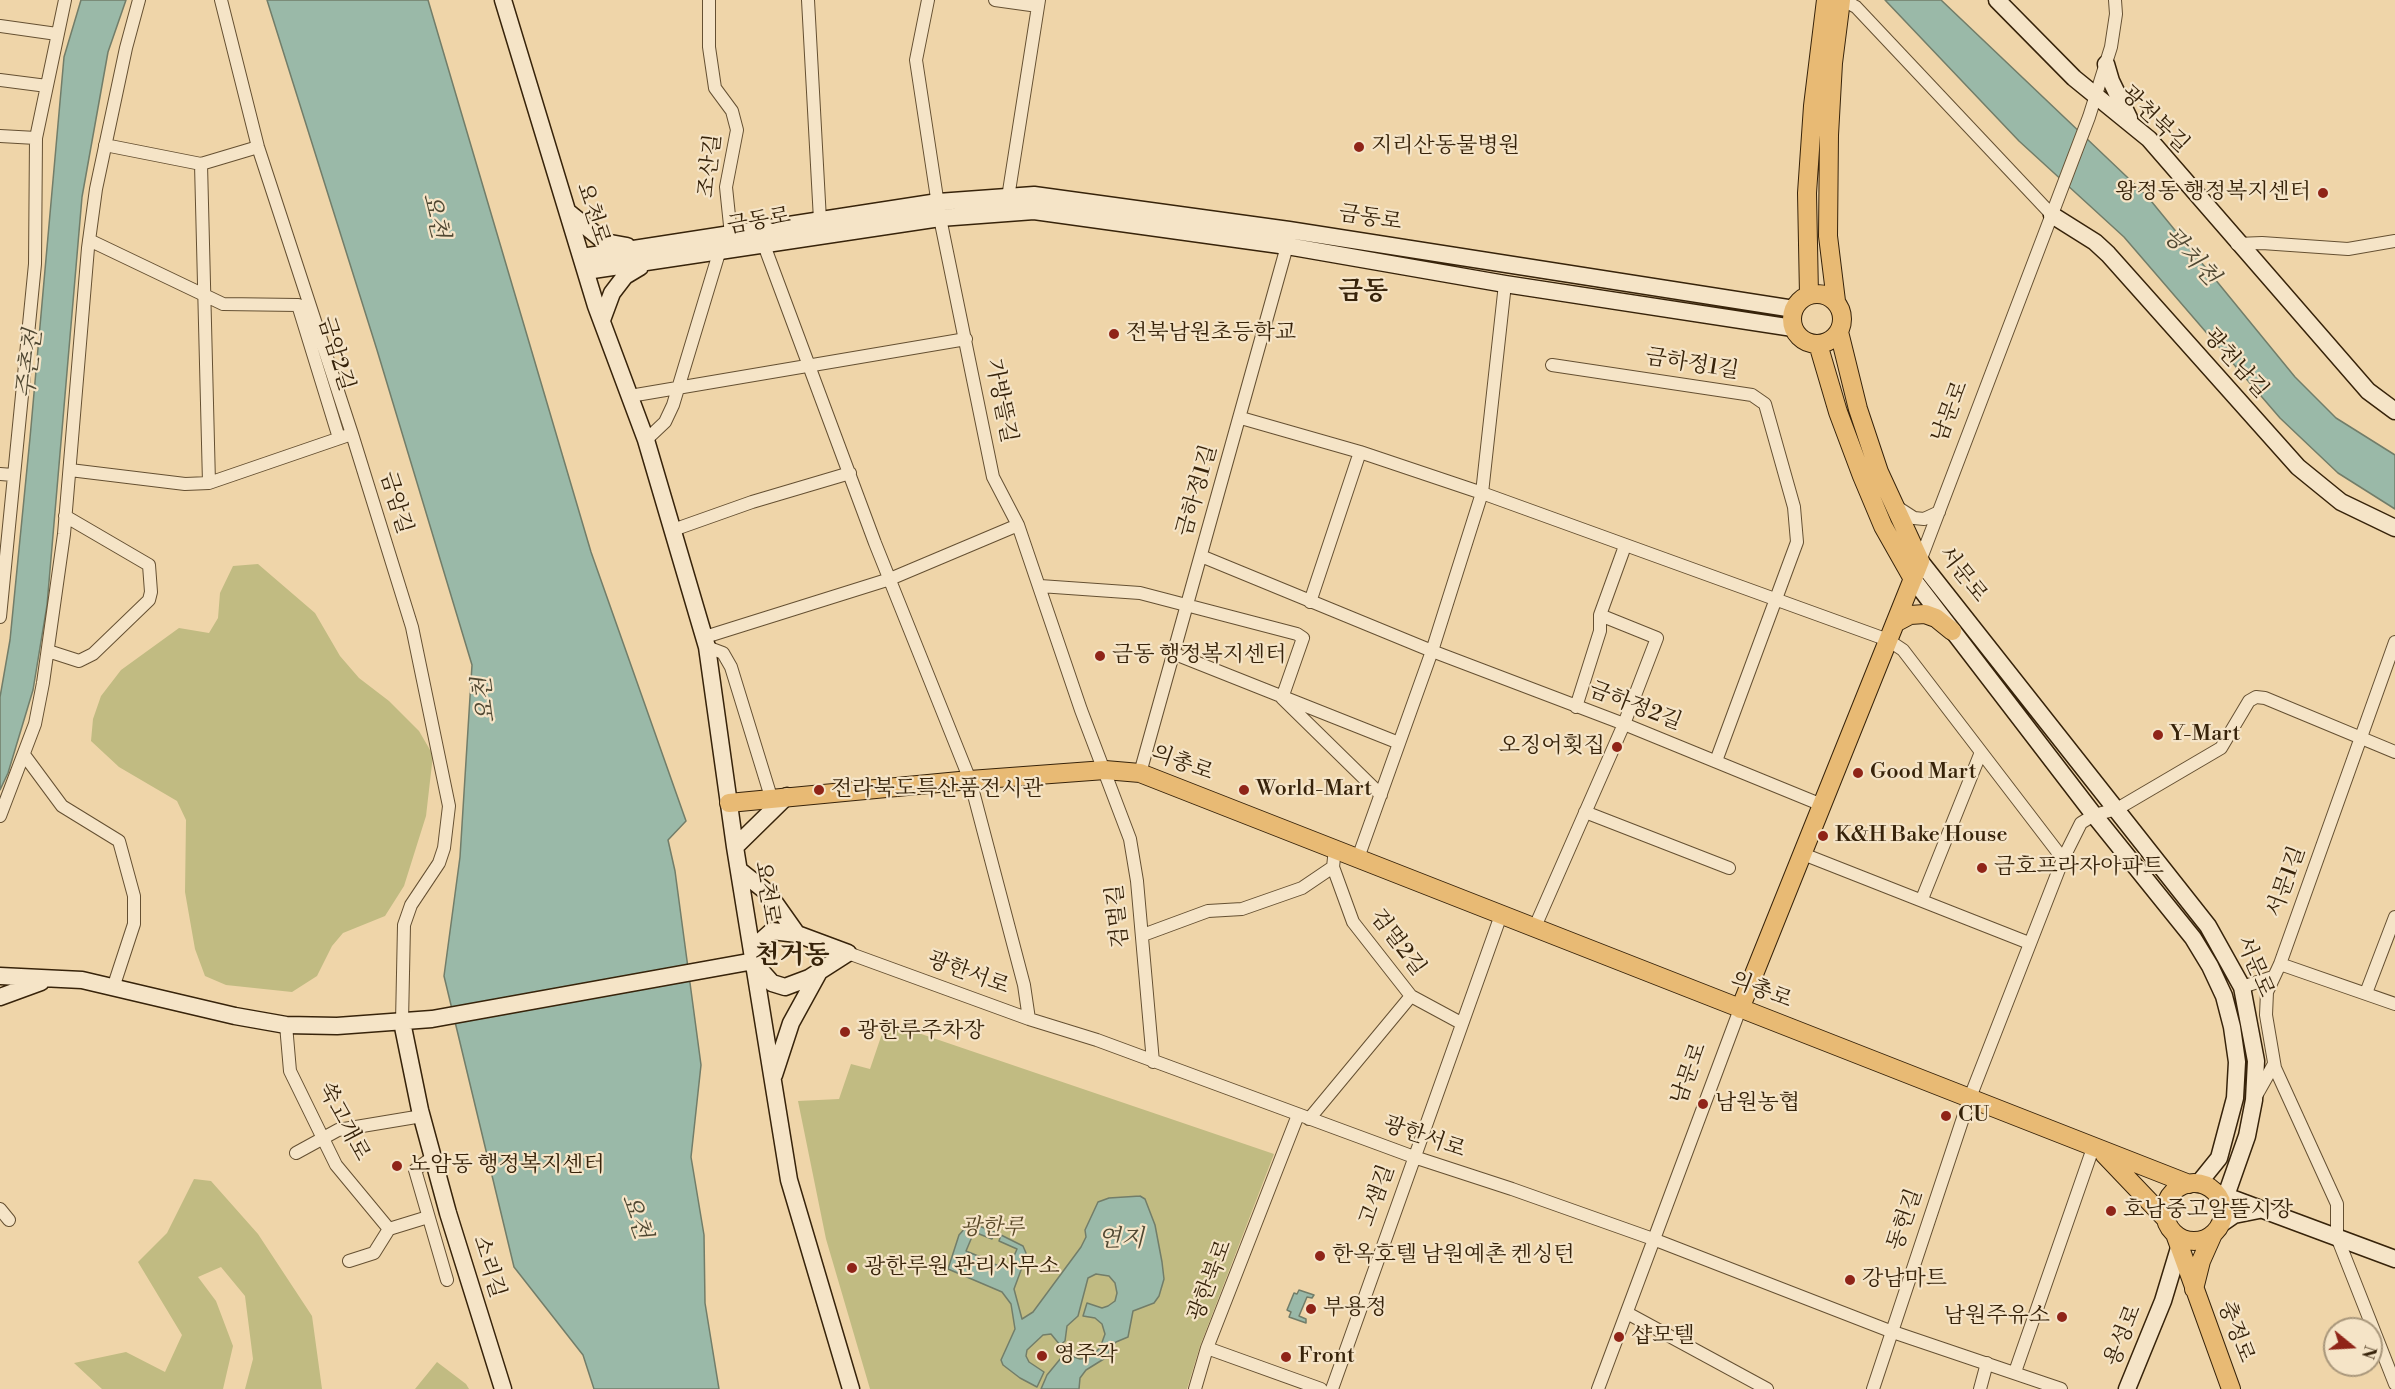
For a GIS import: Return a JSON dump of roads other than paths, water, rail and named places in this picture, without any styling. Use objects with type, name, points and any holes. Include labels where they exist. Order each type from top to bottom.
[{"type":"main road","points":[[1818,344],[1833,339],[1839,332],[1843,316],[1836,301],[1820,135],[1826,0]]},
{"type":"main road","points":[[1809,295],[1807,193],[1820,135],[1842,0]]},
{"type":"main road","points":[[1793,328],[1794,309],[1798,302],[1809,295],[1821,293],[1836,301]]},
{"type":"main road","name":"금동로","points":[[1793,328],[1802,339],[1818,344]]},
{"type":"main road","name":"서문로","points":[[1839,332],[1858,409],[1879,472],[1920,561]]},
{"type":"main road","name":"서문로","points":[[1818,344],[1838,412],[1862,476],[1883,526],[1913,579]]},
{"type":"main road","name":"남문로","points":[[1740,1009],[1920,561]]},
{"type":"main road","points":[[1895,622],[1910,615],[1925,614],[1936,618],[1952,631]]},
{"type":"main road","name":"의총로","points":[[729,803],[970,780],[1105,770],[1140,773],[1334,858],[1358,858],[2097,1149],[2211,1208]]},
{"type":"main road","points":[[2097,1149],[2173,1233],[2190,1241],[2211,1208],[2173,1192],[2165,1209],[2173,1233]]},
{"type":"main road","name":"충정로","points":[[2194,1291],[2211,1208]]},
{"type":"main road","name":"충정로","points":[[2173,1233],[2231,1389]]},
{"type":"street","points":[[0,617],[6,475],[35,264],[36,138],[65,0]]},
{"type":"street","points":[[0,816],[25,756],[35,724],[48,651],[70,470],[89,240],[105,145],[139,0]]},
{"type":"street","name":"금암길","points":[[221,0],[258,147],[352,434],[411,627],[449,806],[444,848],[438,863],[411,905],[404,925],[402,1022]]},
{"type":"street","name":"요천로","points":[[502,0],[602,320],[646,440],[706,642],[735,847],[789,1180],[851,1389]]},
{"type":"street","name":"조산길","points":[[709,0],[709,47],[715,88],[732,111],[737,130],[726,187],[731,235]]},
{"type":"street","name":"금동로","points":[[808,0],[820,220]]},
{"type":"street","points":[[928,0],[916,60],[939,210]]},
{"type":"street","points":[[995,0],[1039,3],[1006,203]]},
{"type":"street","points":[[1842,0],[1856,7],[2055,208]]},
{"type":"street","name":"광천북길","points":[[1997,0],[2055,61],[2149,139],[2368,391],[2395,411]]},
{"type":"street","points":[[2096,95],[2114,29],[2115,0]]},
{"type":"street","points":[[0,26],[57,34]]},
{"type":"street","points":[[2106,64],[2111,81],[2133,124]]},
{"type":"street","points":[[0,80],[47,86]]},
{"type":"street","name":"남문로","points":[[1920,561],[2096,95]]},
{"type":"street","points":[[0,136],[36,138]]},
{"type":"street","points":[[105,145],[201,164],[258,147]]},
{"type":"street","points":[[201,164],[209,483]]},
{"type":"street","name":"금동로","points":[[644,256],[731,235],[820,220],[1006,203],[1034,195],[1104,203],[1794,309]]},
{"type":"street","name":"금동로","points":[[1006,203],[1793,328]]},
{"type":"street","name":"광천남길","points":[[2055,208],[2108,254],[2298,467],[2341,502],[2395,528]]},
{"type":"street","name":"금동로","points":[[584,264],[644,256],[718,253],[939,210]]},
{"type":"street","name":"가방뜰길","points":[[939,210],[993,477],[1018,525],[1081,710],[1105,770]]},
{"type":"street","points":[[567,211],[604,242],[644,256],[612,292],[602,320]]},
{"type":"street","name":"금암2길","points":[[89,240],[223,304],[298,305],[339,438]]},
{"type":"street","points":[[2238,244],[2262,243],[2348,249],[2395,241]]},
{"type":"street","points":[[764,245],[890,579],[970,780],[1024,985],[1029,1018]]},
{"type":"street","name":"금하정1길","points":[[1201,556],[1287,246]]},
{"type":"street","points":[[646,440],[665,422],[678,388],[718,253]]},
{"type":"street","points":[[1358,858],[1432,651],[1482,493],[1505,284]]},
{"type":"street","points":[[630,396],[966,339]]},
{"type":"street","name":"금하정1길","points":[[1552,365],[1752,395],[1765,404],[1794,507],[1797,542],[1716,761]]},
{"type":"street","points":[[1241,418],[1360,452],[1482,493],[1888,640],[1903,650],[2063,859]]},
{"type":"street","points":[[70,470],[185,484],[209,483],[352,434]]},
{"type":"street","points":[[1310,602],[1360,452]]},
{"type":"street","points":[[673,530],[752,502],[850,473]]},
{"type":"street","points":[[1893,503],[1914,518],[1924,519],[1939,512]]},
{"type":"street","points":[[48,651],[80,661],[93,654],[150,600],[149,565],[65,516]]},
{"type":"street","points":[[706,642],[890,579],[1018,525]]},
{"type":"street","points":[[1576,706],[1600,631],[1600,615],[1625,546]]},
{"type":"street","points":[[1140,773],[1201,556]]},
{"type":"street","name":"금하정2길","points":[[1201,556],[1432,651],[1624,724],[1822,805]]},
{"type":"street","name":"서문로","points":[[1920,561],[2208,926],[2242,987],[2256,1062],[2252,1108],[2237,1165],[2211,1208]]},
{"type":"street","name":"서문로","points":[[1913,579],[2094,815],[2193,938],[2224,996],[2237,1062],[2232,1112],[2219,1158],[2211,1208]]},
{"type":"street","points":[[1040,586],[1140,593],[1189,603],[1297,634],[1303,638],[1282,698]]},
{"type":"street","points":[[1534,928],[1624,724],[1657,638],[1600,615]]},
{"type":"street","points":[[706,642],[723,653],[731,667],[779,797],[735,847]]},
{"type":"street","name":"서문1길","points":[[2337,1238],[2337,1204],[2274,1064],[2266,1015],[2267,992],[2280,964],[2395,642]]},
{"type":"street","points":[[1175,654],[1399,743]]},
{"type":"street","points":[[1282,698],[1381,795]]},
{"type":"street","points":[[1970,1100],[2029,943],[2074,832],[2081,823],[2094,815],[2117,809],[2221,748],[2249,701],[2256,698],[2265,698],[2395,752]]},
{"type":"street","points":[[1922,898],[1981,752]]},
{"type":"street","points":[[25,756],[62,806],[119,841],[134,896],[134,924],[113,988]]},
{"type":"street","name":"검멀길","points":[[1105,770],[1130,839],[1143,935],[1153,1062]]},
{"type":"street","points":[[1585,812],[1728,868]]},
{"type":"street","points":[[1803,854],[1922,898],[2029,943]]},
{"type":"street","points":[[1143,935],[1208,911],[1242,909],[1302,888],[1334,858]]},
{"type":"street","name":"검멀2길","points":[[1303,1117],[1411,996],[1353,922],[1334,858]]},
{"type":"street","points":[[739,870],[768,893],[797,934]]},
{"type":"street","name":"고샘길","points":[[1332,1389],[1501,915]]},
{"type":"street","points":[[2366,993],[2395,917]]},
{"type":"street","points":[[754,962],[766,935],[772,931],[797,934],[848,953]]},
{"type":"street","points":[[754,962],[765,977],[779,987],[791,986],[819,972],[848,953]]},
{"type":"street","name":"광한서로","points":[[848,953],[1097,1040],[1414,1157],[1653,1239],[1890,1331],[2061,1389]]},
{"type":"street","points":[[0,976],[82,980],[176,1004],[286,1024],[337,1026],[432,1019],[754,962]]},
{"type":"street","points":[[2280,964],[2395,1004]]},
{"type":"street","points":[[773,1078],[791,1023],[819,972]]},
{"type":"street","points":[[2242,987],[2273,977]]},
{"type":"street","points":[[0,997],[51,978]]},
{"type":"street","points":[[1411,996],[1461,1023]]},
{"type":"street","name":"남문로","points":[[1598,1389],[1740,1009]]},
{"type":"street","name":"소리길","points":[[402,1022],[433,1157],[502,1389]]},
{"type":"street","name":"쑥고개로","points":[[286,1024],[290,1071],[336,1165],[389,1229]]},
{"type":"street","points":[[2232,1112],[2252,1108],[2274,1064]]},
{"type":"street","name":"동헌길","points":[[1873,1389],[1890,1331],[1970,1100]]},
{"type":"street","points":[[296,1153],[338,1130],[422,1116]]},
{"type":"street","name":"광한북로","points":[[1303,1117],[1207,1348],[1321,1389]]},
{"type":"street","points":[[2015,1372],[2097,1149]]},
{"type":"street","name":"소리길","points":[[433,1157],[415,1170],[447,1280]]},
{"type":"street","points":[[2237,1165],[2249,1200],[2263,1210]]},
{"type":"street","points":[[2211,1208],[2234,1215],[2252,1210],[2263,1210]]},
{"type":"street","name":"의총로","points":[[2211,1208],[2263,1210],[2395,1259]]},
{"type":"street","name":"용성로","points":[[2127,1389],[2163,1301],[2186,1267],[2211,1208]]},
{"type":"street","points":[[0,1209],[9,1220]]},
{"type":"street","points":[[349,1262],[374,1252],[389,1229],[428,1216]]},
{"type":"street","name":"용성로","points":[[2163,1301],[2173,1233]]},
{"type":"street","points":[[2337,1238],[2395,1384]]},
{"type":"street","points":[[1627,1313],[1767,1389]]},
{"type":"street","points":[[1195,1389],[1207,1348]]},
{"type":"street","points":[[1980,1389],[1987,1363]]},
{"type":"water","points":[[81,0],[126,0],[108,52],[82,197],[47,605],[33,690],[8,773],[0,790],[0,697],[10,640],[64,57]]},
{"type":"water","name":"요천","points":[[267,0],[428,0],[591,552],[686,821],[668,840],[675,871],[701,1065],[691,1157],[704,1235],[705,1303],[719,1389],[594,1389],[583,1355],[514,1267],[444,976],[460,857],[472,665],[377,350]]},
{"type":"water","name":"광치천","points":[[1885,0],[1941,0],[2147,196],[2295,377],[2336,418],[2395,455],[2395,509],[2338,473],[2280,418],[2124,237],[2019,141]]},
{"type":"water","name":"연지","points":[[1140,1196],[1145,1199],[1155,1225],[1164,1279],[1159,1296],[1154,1303],[1133,1311],[1128,1337],[1116,1342],[1107,1357],[1086,1370],[1080,1378],[1079,1389],[1041,1389],[1047,1375],[1061,1358],[1061,1348],[1066,1345],[1074,1357],[1080,1359],[1088,1358],[1100,1348],[1105,1334],[1102,1324],[1095,1318],[1083,1316],[1087,1303],[1102,1308],[1108,1306],[1115,1301],[1117,1293],[1115,1283],[1109,1276],[1096,1274],[1088,1278],[1078,1316],[1067,1326],[1065,1341],[1060,1345],[1051,1334],[1043,1335],[1027,1350],[1026,1356],[1029,1362],[1044,1372],[1037,1387],[1020,1378],[1003,1365],[1001,1360],[1015,1329],[1011,1304],[1002,1292],[948,1269],[959,1235],[966,1227],[973,1224],[995,1232],[992,1239],[974,1232],[966,1251],[983,1258],[982,1261],[1009,1268],[1017,1249],[999,1241],[1001,1235],[1023,1246],[1026,1253],[1014,1289],[1022,1319],[1033,1312],[1081,1247],[1086,1237],[1085,1230],[1098,1202],[1109,1198]]},
{"type":"water","points":[[1299,1290],[1314,1295],[1312,1298],[1307,1297],[1299,1316],[1306,1319],[1306,1323],[1289,1317],[1291,1312],[1287,1310],[1294,1293],[1297,1294]]},
{"type":"place","name":"지리산동물병원","points":[[1359,147]]},
{"type":"place","name":"왕정동 행정복지센터","points":[[2323,193]]},
{"type":"place","name":"전북남원초등학교","points":[[1114,334]]},
{"type":"place","name":"금동 행정복지센터","points":[[1100,656]]},
{"type":"place","name":"Y-Mart","points":[[2158,735]]},
{"type":"place","name":"오징어횟집","points":[[1617,747]]},
{"type":"place","name":"Good Mart","points":[[1858,773]]},
{"type":"place","name":"전라북도특산품전시관","points":[[819,790]]},
{"type":"place","name":"World-Mart","points":[[1244,790]]},
{"type":"place","name":"K&H Bake House","points":[[1823,836]]},
{"type":"place","name":"금호프라자아파트","points":[[1982,868]]},
{"type":"place","name":"광한루주차장","points":[[845,1032]]},
{"type":"place","name":"남원농협","points":[[1703,1104]]},
{"type":"place","name":"CU","points":[[1946,1116]]},
{"type":"place","name":"노암동 행정복지센터","points":[[397,1166]]},
{"type":"place","name":"호남중고알뜰시장","points":[[2111,1211]]},
{"type":"place","name":"한옥호텔 남원예촌 켄싱턴","points":[[1320,1256]]},
{"type":"place","name":"광한루원 관리사무소","points":[[852,1268]]},
{"type":"place","name":"강남마트","points":[[1850,1280]]},
{"type":"place","name":"부용정","points":[[1311,1309]]},
{"type":"place","name":"남원주유소","points":[[2062,1317]]},
{"type":"place","name":"샵모텔","points":[[1619,1337]]},
{"type":"place","name":"영주각","points":[[1042,1356]]},
{"type":"place","name":"Front","points":[[1286,1357]]},
{"type":"district","name":"금동","points":[[1363,293]]},
{"type":"district","name":"천거동","points":[[792,957]]},
{"type":"water label","name":"주촌천","points":[[31,364]]},
{"type":"park label","name":"광한루","points":[[992,1229]]}]
